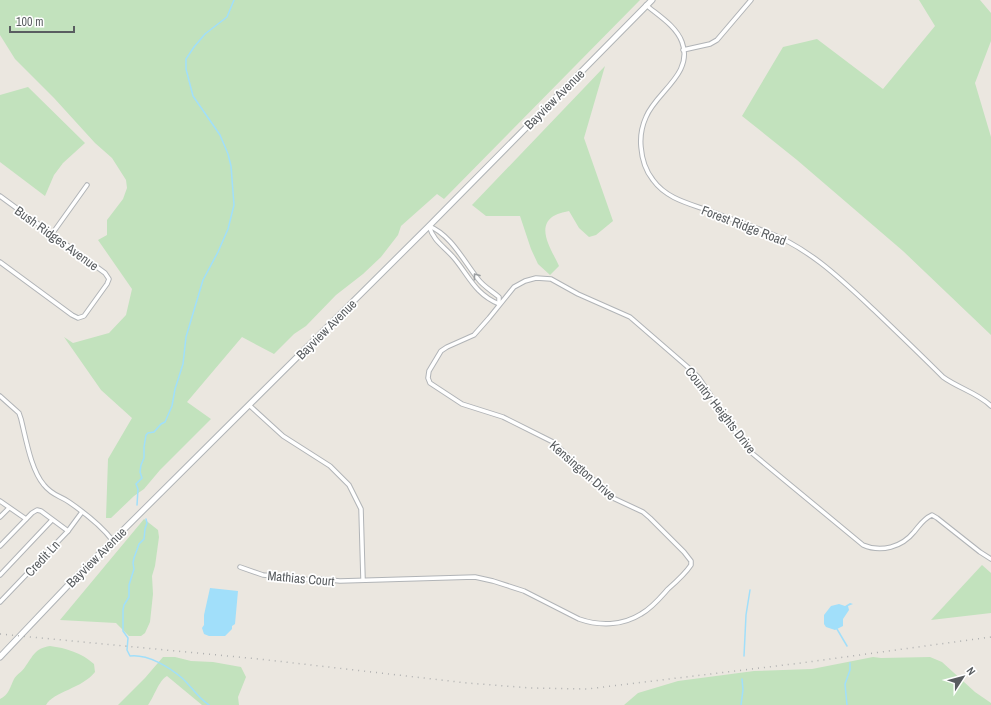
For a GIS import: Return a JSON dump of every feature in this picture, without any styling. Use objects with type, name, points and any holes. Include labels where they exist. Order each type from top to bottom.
[{"type":"main road","name":"Bayview Avenue","points":[[0,657],[74,578],[429,226],[652,0]]},
{"type":"street","points":[[646,5],[676,32],[682,42],[684,50],[710,44],[717,40],[751,0]]},
{"type":"street","name":"Forest Ridge Road","points":[[684,50],[683,66],[646,116],[641,136],[643,163],[658,188],[680,201],[764,231],[786,241],[816,259],[844,281],[943,377],[955,386],[981,398],[991,406]]},
{"type":"street","points":[[52,234],[87,185]]},
{"type":"street","name":"Bush Ridges Avenue","points":[[0,196],[105,273],[109,279],[108,284],[84,316],[78,318],[0,262]]},
{"type":"street","points":[[429,226],[438,230],[460,253],[479,280],[499,297],[499,304],[493,302],[473,286],[454,258],[432,235],[429,226]]},
{"type":"street","name":"Country Heights Drive","points":[[499,304],[514,287],[525,281],[536,278],[551,279],[578,294],[630,317],[690,368],[699,378],[736,433],[753,454],[863,545],[885,549],[897,546],[908,539],[925,518],[932,516],[937,518],[991,559]]},
{"type":"street","name":"Kensington Drive","points":[[363,579],[475,577],[524,591],[579,619],[602,624],[629,620],[641,614],[652,606],[691,565],[691,561],[684,552],[650,518],[643,512],[613,498],[553,442],[503,417],[462,404],[430,383],[428,378],[429,371],[441,351],[474,335],[499,304]]},
{"type":"street","points":[[0,396],[19,413],[34,469],[43,484],[56,496],[69,502],[82,512],[105,531],[113,541]]},
{"type":"street","points":[[249,405],[283,436],[330,466],[349,485],[361,509],[363,579]]},
{"type":"street","points":[[0,501],[26,519]]},
{"type":"street","points":[[0,517],[9,508]]},
{"type":"street","points":[[0,546],[26,519],[37,510],[41,511],[68,531]]},
{"type":"street","name":"Credit Ln","points":[[0,602],[68,531],[82,512]]},
{"type":"street","points":[[0,575],[52,520]]},
{"type":"street","name":"Mathias Court","points":[[240,567],[263,575],[313,580],[321,579],[340,581],[363,579]]},
{"type":"green space","points":[[0,0],[640,0],[444,199],[437,194],[401,226],[398,235],[381,257],[363,274],[336,295],[306,326],[294,334],[274,354],[242,337],[187,402],[211,419],[160,470],[144,489],[134,496],[111,518],[106,518],[108,459],[132,418],[101,390],[64,337],[73,343],[109,333],[126,315],[132,289],[98,240],[107,235],[107,220],[123,199],[127,188],[126,180],[112,158],[95,143],[54,98],[15,59],[0,35]]},
{"type":"green space","points":[[919,0],[980,0],[991,13],[991,41],[975,83],[991,137],[991,335],[903,251],[797,160],[742,116],[783,47],[817,39],[883,89],[935,26]]},
{"type":"green space","points":[[605,66],[584,138],[613,221],[596,235],[589,237],[579,228],[569,211],[552,217],[547,222],[547,241],[559,266],[550,275],[538,264],[531,249],[520,216],[486,216],[472,205]]},
{"type":"green space","points":[[28,87],[85,143],[63,163],[54,175],[45,196],[0,162],[0,95]]},
{"type":"green space","points":[[144,519],[158,530],[159,537],[152,576],[153,594],[150,622],[145,633],[141,636],[129,636],[116,623],[60,620]]},
{"type":"green space","points":[[982,565],[991,573],[991,613],[931,620]]},
{"type":"green space","points":[[50,646],[62,648],[79,654],[94,664],[95,672],[83,682],[55,697],[46,705],[0,705],[0,699],[7,693],[14,679],[24,669],[35,653],[45,647]]},
{"type":"green space","points":[[163,657],[175,657],[191,661],[213,662],[241,667],[246,677],[238,697],[239,705],[202,705],[167,676],[159,685],[148,705],[118,705],[145,678]]},
{"type":"green space","points":[[873,657],[930,657],[942,662],[975,692],[991,703],[991,705],[624,705],[638,693],[678,681],[754,671],[812,669]]},
{"type":"water","points":[[210,588],[238,591],[235,624],[225,636],[209,636],[204,634],[202,628],[204,625],[204,615]]},
{"type":"water","points":[[850,603],[853,604],[848,606],[849,610],[843,619],[843,626],[835,630],[826,627],[824,624],[824,615],[831,606],[839,604],[845,606]]},
{"type":"waterway","points":[[137,505],[138,489],[136,484],[142,478],[140,472],[144,458],[146,435],[154,432],[161,424],[165,422],[172,406],[175,389],[183,364],[186,337],[203,280],[228,229],[234,205],[231,166],[228,154],[220,135],[193,96],[186,69],[186,59],[194,47],[205,34],[227,17],[234,0]]},
{"type":"waterway","points":[[146,519],[147,523],[144,539],[139,544],[134,558],[134,569],[129,585],[129,597],[123,610],[123,631],[128,638],[127,650],[130,656],[151,659],[171,670],[182,678],[201,699],[209,705]]},
{"type":"waterway","points":[[744,656],[746,615],[750,590]]},
{"type":"waterway","points":[[837,629],[847,646]]},
{"type":"waterway","points":[[847,705],[845,684],[850,670],[850,663]]},
{"type":"waterway","points":[[741,705],[743,690],[742,679]]},
{"type":"railway","points":[[0,634],[259,659],[467,683],[531,688],[587,689],[801,663],[991,637]]}]
